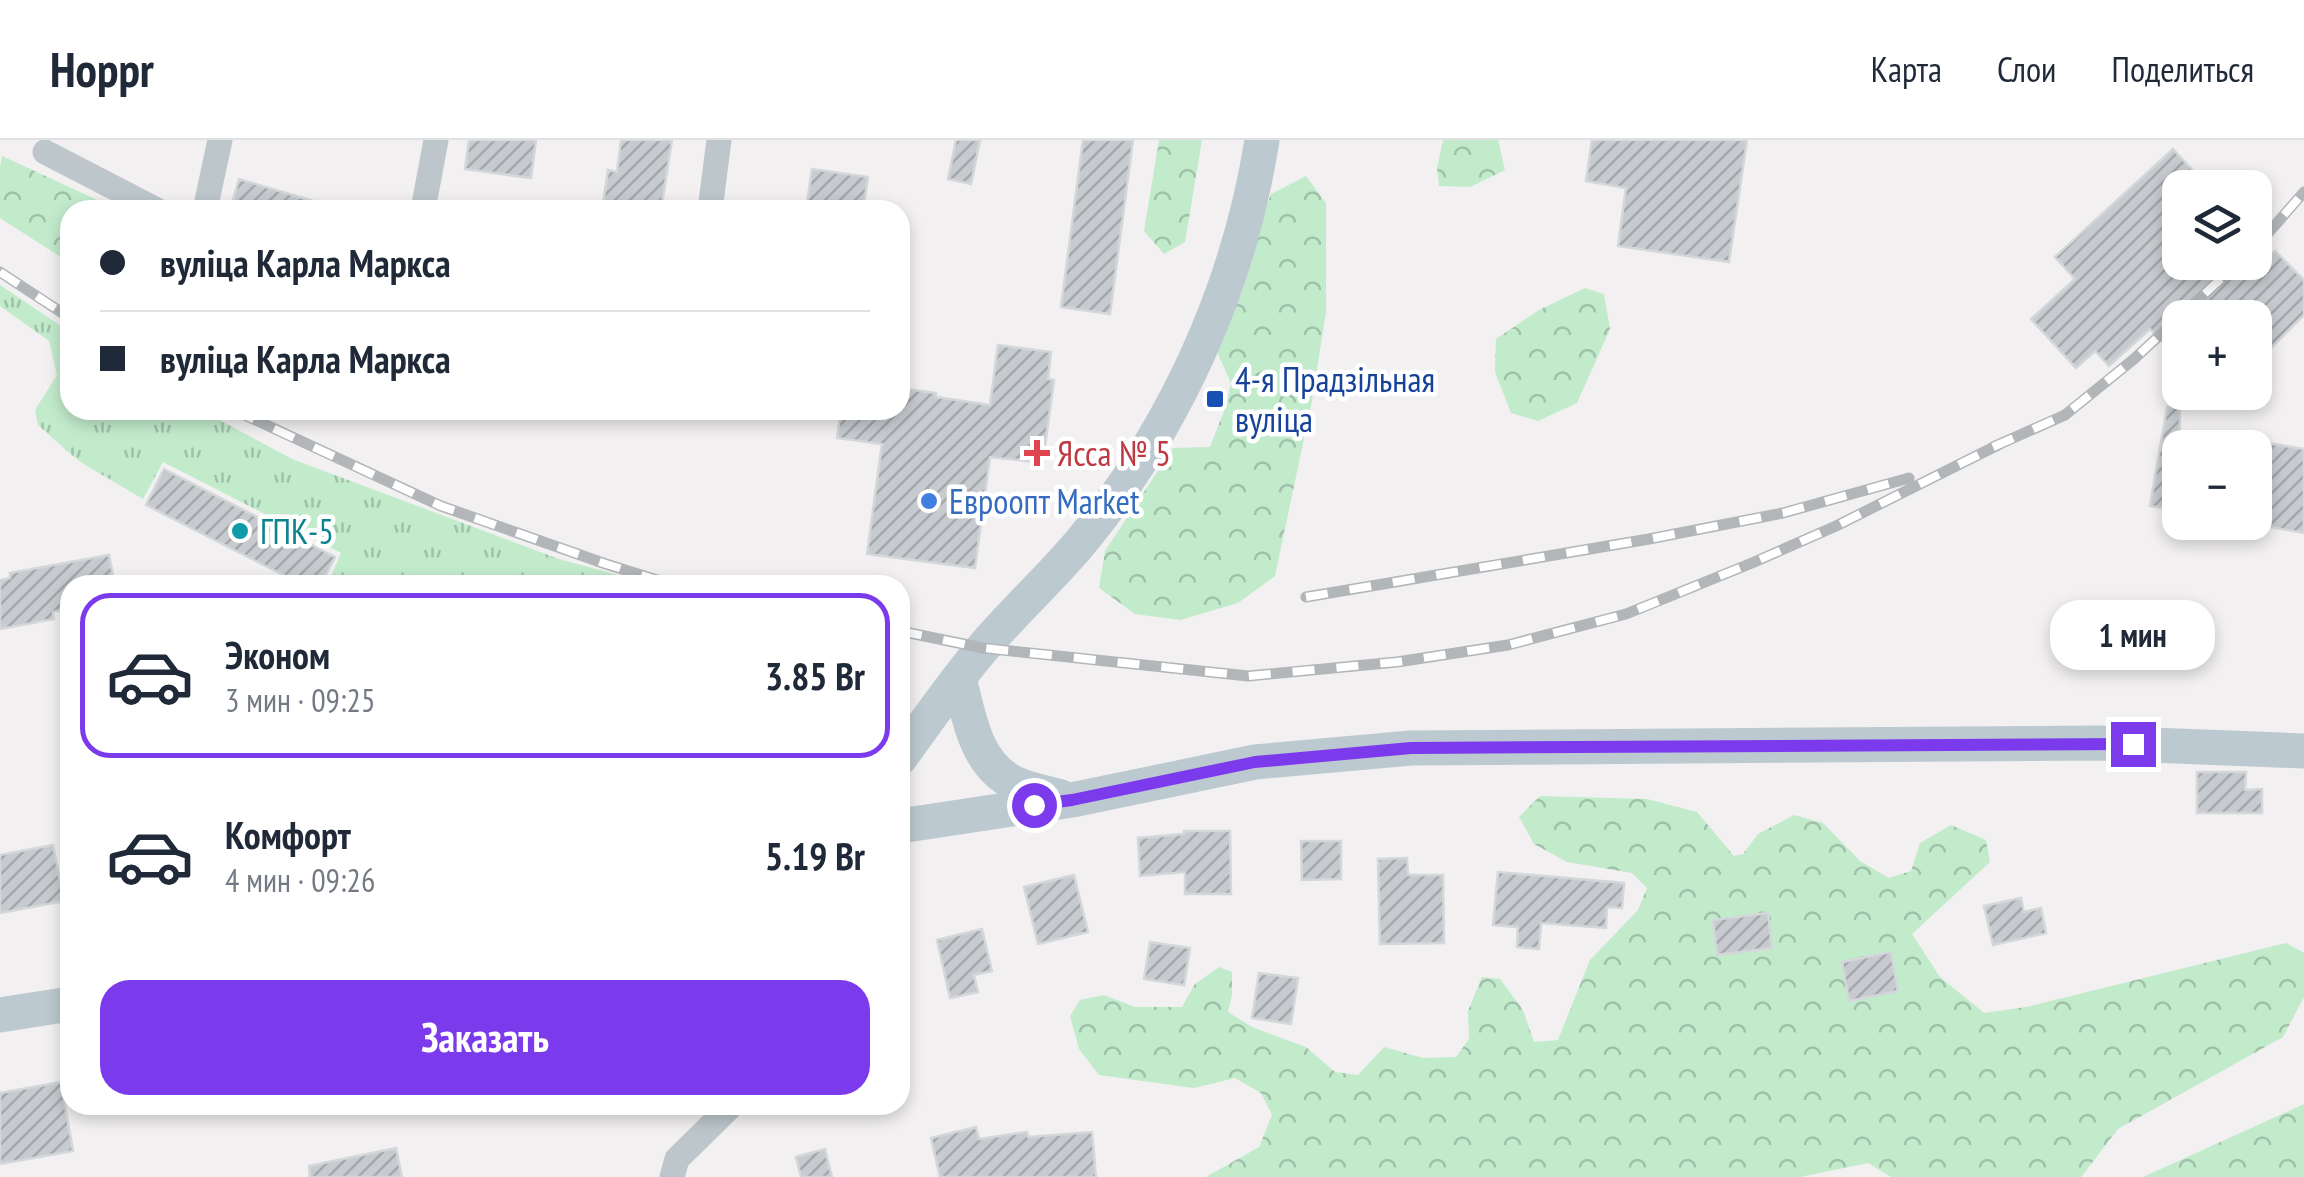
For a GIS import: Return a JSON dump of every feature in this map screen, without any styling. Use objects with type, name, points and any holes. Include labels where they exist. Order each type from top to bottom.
[{"type":"main road","points":[[910,744],[983,648],[1082,541],[1150,444],[1184,384],[1220,302],[1262,140]]},
{"type":"main road","points":[[959,678],[971,727],[984,758],[1014,784],[1072,800]]},
{"type":"main road","points":[[910,824],[1072,800],[1255,762],[1411,748],[2100,742],[2304,751]]},
{"type":"main road","points":[[0,1015],[60,1006]]},
{"type":"street","points":[[207,200],[220,140]]},
{"type":"street","points":[[425,200],[436,140]]},
{"type":"street","points":[[711,200],[719,140]]},
{"type":"street","points":[[44,152],[138,200]]},
{"type":"street","points":[[672,1177],[676,1159],[722,1115]]},
{"type":"green space","points":[[1159,140],[1202,140],[1185,242],[1164,254],[1144,231]]},
{"type":"green space","points":[[1443,140],[1498,140],[1505,170],[1470,187],[1439,186],[1437,168]]},
{"type":"green space","points":[[2,156],[97,200],[60,200],[60,257],[0,218]]},
{"type":"green space","points":[[1306,176],[1326,203],[1326,312],[1312,401],[1275,576],[1238,603],[1180,620],[1135,614],[1099,588],[1105,551],[1173,448],[1210,447],[1231,383],[1217,352],[1233,296],[1271,194]]},
{"type":"green space","points":[[0,285],[60,325],[60,420],[220,420],[292,459],[559,559],[618,575],[331,575],[341,553],[163,462],[143,499],[82,463],[38,425],[35,410],[57,375],[49,341],[0,306]]},
{"type":"green space","points":[[1585,288],[1604,294],[1610,329],[1577,403],[1538,421],[1511,413],[1495,372],[1496,339],[1539,310]]},
{"type":"green space","points":[[1540,796],[1647,799],[1697,812],[1734,856],[1743,854],[1758,834],[1794,815],[1823,823],[1860,861],[1889,878],[1911,871],[1920,843],[1951,825],[1986,840],[1990,862],[1912,934],[1940,977],[1984,1013],[2026,1007],[2286,943],[2304,953],[2304,997],[2283,1037],[2118,1129],[2081,1177],[1891,1177],[1868,1163],[1800,1177],[1206,1177],[1259,1147],[1272,1115],[1261,1093],[1235,1078],[1194,1088],[1099,1075],[1079,1049],[1070,1016],[1080,1000],[1104,995],[1135,1007],[1182,1007],[1195,984],[1219,967],[1232,972],[1228,1012],[1252,1027],[1306,1047],[1335,1072],[1358,1075],[1384,1047],[1423,1058],[1456,1057],[1469,1039],[1468,1011],[1482,977],[1500,979],[1523,1010],[1534,1042],[1558,1040],[1590,960],[1638,910],[1647,888],[1632,873],[1567,862],[1534,844],[1519,817]]},
{"type":"green space","points":[[2304,1104],[2304,1177],[2143,1177]]},
{"type":"building","points":[[469,140],[536,140],[531,178],[465,169]]},
{"type":"building","points":[[621,140],[672,140],[663,200],[604,200],[608,170],[617,172]]},
{"type":"building","points":[[956,140],[980,140],[971,184],[948,179]]},
{"type":"building","points":[[1083,140],[1133,140],[1110,314],[1061,307]]},
{"type":"building","points":[[1592,140],[1747,140],[1729,262],[1618,246],[1626,188],[1586,181]]},
{"type":"building","points":[[2173,149],[2192,170],[2162,170],[2162,280],[2272,280],[2275,251],[2304,280],[2304,315],[2272,347],[2272,300],[2162,300],[2162,341],[2150,329],[2109,366],[2095,351],[2076,368],[2031,319],[2075,279],[2055,257]]},
{"type":"building","points":[[812,169],[868,177],[865,200],[807,200]]},
{"type":"building","points":[[239,179],[310,200],[233,200]]},
{"type":"building","points":[[998,345],[1051,352],[1048,379],[1054,380],[1045,446],[1038,446],[1036,462],[990,457],[975,568],[867,554],[882,444],[837,438],[840,420],[910,420],[910,389],[990,405]]},
{"type":"building","points":[[2166,410],[2180,410],[2180,430],[2163,430]]},
{"type":"building","points":[[2162,436],[2162,508],[2150,506]]},
{"type":"building","points":[[2272,444],[2304,449],[2304,533],[2272,527]]},
{"type":"building","name":"ГПК-5","points":[[164,469],[335,557],[326,575],[283,575],[146,505]]},
{"type":"building","points":[[109,555],[113,575],[60,575],[60,611],[53,612],[54,619],[0,629],[0,580],[10,578],[10,573]]},
{"type":"building","points":[[2197,772],[2246,772],[2245,790],[2262,789],[2262,813],[2197,813]]},
{"type":"building","points":[[1184,831],[1230,831],[1231,894],[1185,894],[1185,872],[1140,876],[1138,838]]},
{"type":"building","points":[[1301,841],[1341,841],[1341,879],[1302,880]]},
{"type":"building","points":[[53,845],[60,902],[0,913],[0,855]]},
{"type":"building","points":[[1407,858],[1408,875],[1443,875],[1444,943],[1380,944],[1378,859]]},
{"type":"building","points":[[1498,872],[1624,883],[1622,908],[1607,907],[1606,928],[1541,923],[1539,949],[1517,947],[1518,927],[1493,925]]},
{"type":"building","points":[[1074,875],[1088,932],[1038,944],[1024,887]]},
{"type":"building","points":[[2021,898],[2024,912],[2041,908],[2046,933],[1993,945],[1984,906]]},
{"type":"building","points":[[1768,913],[1772,948],[1717,955],[1713,920]]},
{"type":"building","points":[[982,929],[992,971],[974,975],[978,992],[950,998],[937,940]]},
{"type":"building","points":[[1150,942],[1190,948],[1184,985],[1144,979]]},
{"type":"building","points":[[1891,952],[1898,991],[1849,1001],[1842,962]]},
{"type":"building","points":[[1259,973],[1298,978],[1291,1024],[1252,1018]]},
{"type":"building","points":[[60,1082],[60,1115],[67,1115],[73,1151],[0,1164],[0,1093]]},
{"type":"building","points":[[976,1127],[979,1139],[1027,1132],[1028,1137],[1092,1132],[1096,1177],[940,1177],[931,1138]]},
{"type":"building","points":[[396,1148],[402,1177],[310,1177],[309,1166]]},
{"type":"building","points":[[825,1149],[832,1177],[801,1177],[796,1157]]},
{"type":"railway","points":[[2272,229],[2304,192]]},
{"type":"railway","points":[[0,272],[60,311]]},
{"type":"railway","points":[[1993,447],[2065,415],[2134,359],[2220,280]]},
{"type":"railway","points":[[256,420],[441,506],[641,575]]},
{"type":"railway","points":[[910,633],[983,648],[1248,676],[1397,662],[1508,645],[1626,614],[1752,563],[1836,526],[2004,442]]},
{"type":"railway","points":[[1306,597],[1783,513],[1909,478]]},
{"type":"place","name":"4-я Прадзільная вуліца","points":[[1215,399]]},
{"type":"place","name":"Ясса № 5","points":[[1037,453]]},
{"type":"place","name":"Евроопт Market","points":[[929,501]]},
{"type":"place","name":"ГПК-5","points":[[240,531]]},
{"type":"route","points":[[1034,805],[1255,762],[1411,748],[2133,744]]}]
